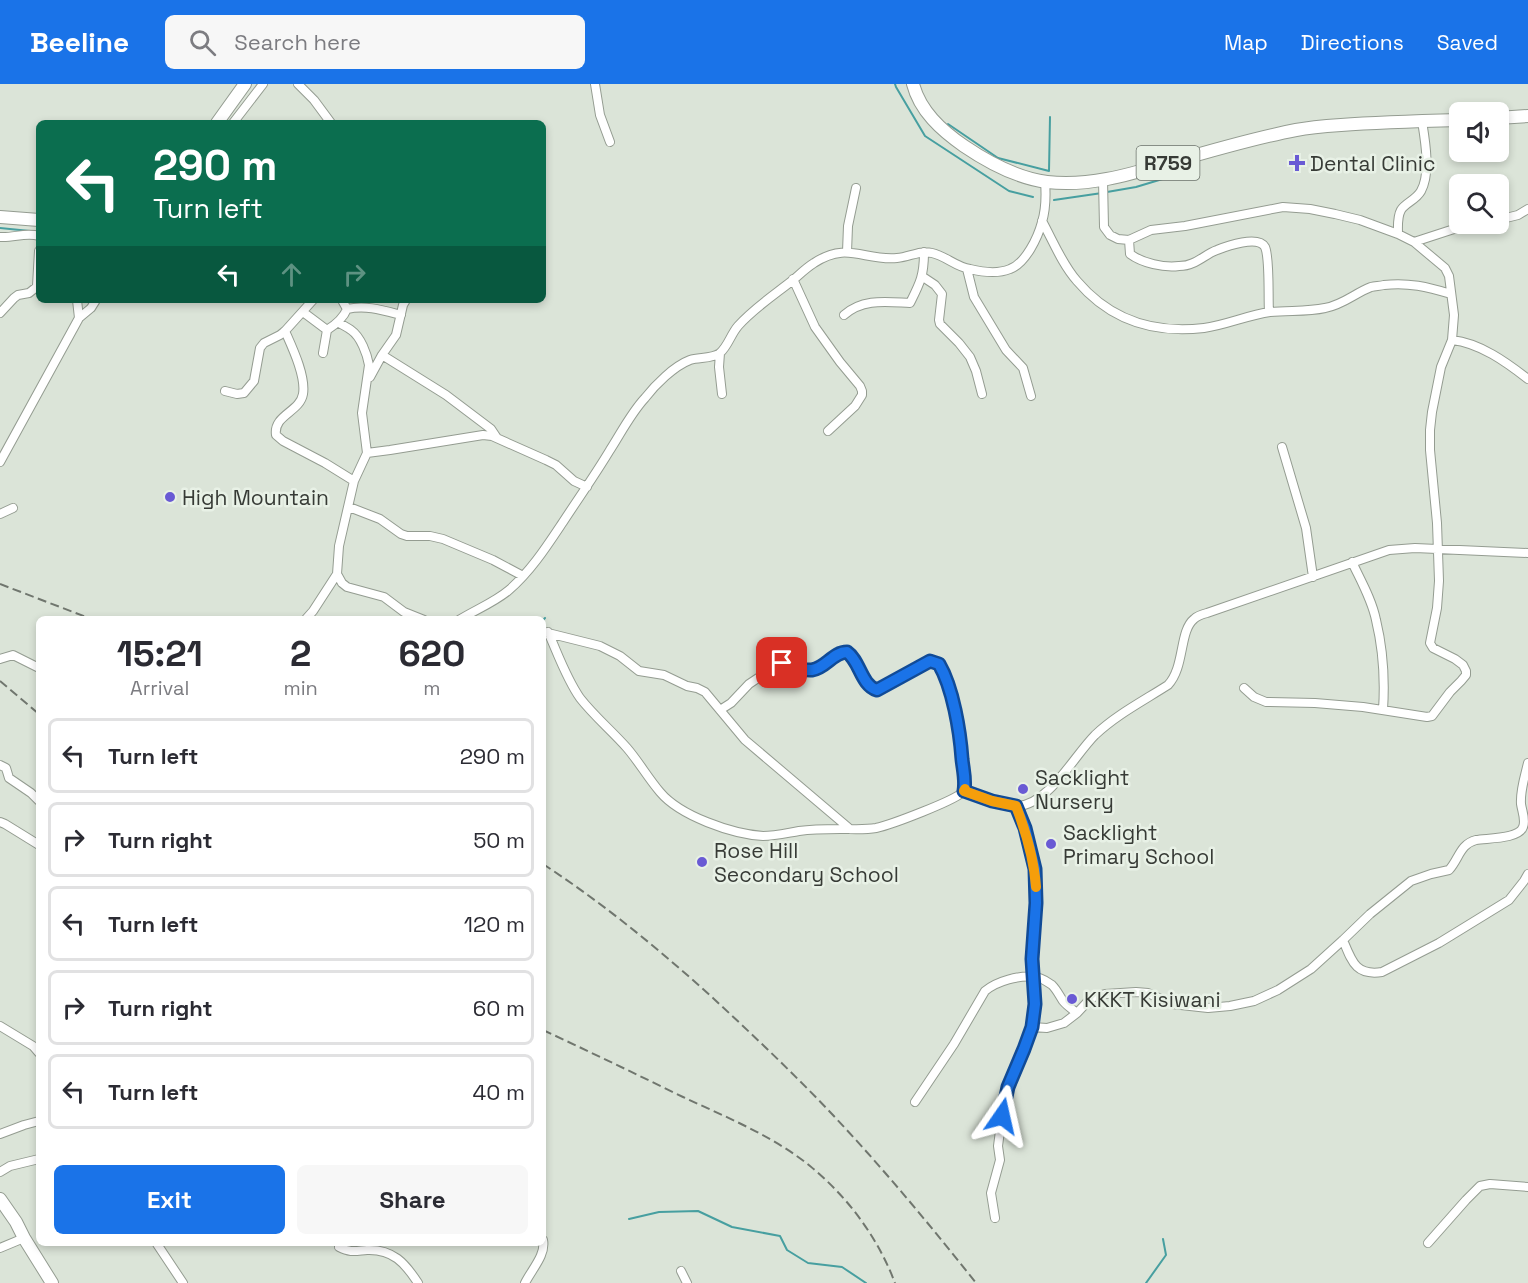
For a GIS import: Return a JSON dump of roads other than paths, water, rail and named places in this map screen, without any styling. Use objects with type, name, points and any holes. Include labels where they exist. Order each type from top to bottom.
[{"type":"main road","points":[[219,120],[245,84]]},
{"type":"main road","name":"R759","points":[[913,84],[922,106],[934,122],[950,136],[992,163],[1021,176],[1045,182],[1087,183],[1116,178],[1239,143],[1308,127],[1449,120]]},
{"type":"main road","points":[[1509,117],[1528,116]]},
{"type":"main road","points":[[0,217],[36,220]]},
{"type":"main road","points":[[0,1200],[16,1222],[52,1283]]},
{"type":"street","points":[[235,120],[263,84]]},
{"type":"street","points":[[298,84],[329,120]]},
{"type":"street","points":[[595,84],[600,114],[610,142]]},
{"type":"street","points":[[1398,234],[1401,208],[1418,196],[1424,185],[1426,170],[1422,121]]},
{"type":"street","points":[[1103,180],[1104,227],[1113,238],[1129,240],[1151,230],[1289,207],[1351,217],[1398,234],[1414,242],[1445,268],[1449,276],[1454,328],[1452,340],[1441,367],[1430,430],[1439,581],[1430,645],[1455,659],[1466,671],[1466,675],[1430,716],[1315,703],[1266,702],[1254,697],[1244,688]]},
{"type":"street","points":[[722,394],[720,353],[736,328],[802,271],[825,256],[847,252],[897,258],[924,252],[940,256],[967,269],[991,272],[1012,269],[1024,258],[1042,221],[1046,196],[1045,182]]},
{"type":"street","points":[[847,252],[848,226],[856,188]]},
{"type":"street","points":[[1509,217],[1528,209]]},
{"type":"street","points":[[1042,221],[1076,280],[1107,309],[1139,324],[1166,330],[1207,327],[1269,312],[1326,308],[1341,304],[1370,287],[1398,283],[1414,284],[1451,294]]},
{"type":"street","points":[[1414,242],[1449,231]]},
{"type":"street","points":[[0,237],[29,233],[36,235]]},
{"type":"street","points":[[1129,240],[1130,254],[1135,257],[1160,265],[1178,267],[1192,264],[1217,250],[1236,244],[1256,241],[1262,244],[1267,257],[1269,312]]},
{"type":"street","points":[[844,315],[850,310],[869,303],[910,303],[922,277],[924,252]]},
{"type":"street","points":[[967,269],[974,297],[1006,350],[1023,368],[1031,396]]},
{"type":"street","points":[[922,277],[935,285],[942,294],[940,324],[959,342],[970,357],[982,394]]},
{"type":"street","points":[[793,279],[815,327],[862,391],[855,406],[828,431]]},
{"type":"street","points":[[0,313],[18,295],[36,287]]},
{"type":"street","points":[[77,303],[79,318]]},
{"type":"street","points":[[0,462],[79,318],[94,303]]},
{"type":"street","points":[[225,391],[244,393],[254,381],[260,348],[264,343],[285,331],[310,303]]},
{"type":"street","points":[[344,303],[347,309]]},
{"type":"street","points":[[366,386],[382,355],[396,335],[405,303]]},
{"type":"street","points":[[323,353],[327,330],[338,322],[347,309],[372,308],[400,315]]},
{"type":"street","points":[[303,312],[327,330]]},
{"type":"street","points":[[309,616],[337,574],[339,546],[354,481],[367,453],[362,418],[368,357],[353,331],[338,322]]},
{"type":"street","points":[[285,331],[295,356],[303,386],[303,396],[300,402],[278,422],[276,435],[354,481]]},
{"type":"street","points":[[1452,340],[1464,341],[1476,346],[1528,379]]},
{"type":"street","points":[[466,616],[508,591],[523,576],[549,543],[638,407],[657,384],[688,361],[712,357],[720,353]]},
{"type":"street","points":[[382,355],[446,396],[491,429],[497,438]]},
{"type":"street","points":[[367,453],[483,435],[497,438],[556,465],[574,481],[587,487]]},
{"type":"street","points":[[1282,447],[1306,528],[1313,577]]},
{"type":"street","points":[[349,507],[380,519],[401,534],[443,539],[493,560],[523,576]]},
{"type":"street","points":[[0,514],[13,508]]},
{"type":"street","points":[[964,791],[992,801],[1016,806],[1037,800],[1048,792],[1092,738],[1104,727],[1173,680],[1188,627],[1193,619],[1207,613],[1389,550],[1415,548],[1528,553]]},
{"type":"street","points":[[1352,562],[1376,620],[1384,677],[1383,710]]},
{"type":"street","points":[[337,574],[346,587],[384,597],[414,616]]},
{"type":"street","points":[[546,632],[600,646],[620,656],[639,671],[664,675],[705,692],[752,747],[850,829]]},
{"type":"street","points":[[546,634],[582,699],[628,750],[660,793],[672,804],[701,820],[762,836],[816,829],[868,829],[891,824],[950,800],[964,791],[962,752],[949,686],[939,664],[935,662],[930,661],[877,690],[866,682],[852,656],[847,652],[839,653],[819,668],[811,670],[782,663],[748,684],[731,703],[720,710]]},
{"type":"street","points":[[0,659],[13,655],[36,666]]},
{"type":"street","points":[[1032,1027],[1055,1026],[1064,1023],[1096,996],[1136,992],[1153,994],[1172,1004],[1208,1008],[1254,1001],[1278,990],[1311,969],[1370,914],[1411,881],[1449,870],[1463,847],[1469,842],[1513,835],[1526,827],[1521,798],[1528,763]]},
{"type":"street","points":[[0,765],[6,768],[9,778],[36,798]]},
{"type":"street","points":[[995,1218],[991,1193],[1000,1160],[998,1146],[1008,1087],[1032,1027],[1035,1004],[1033,944],[1036,903],[1035,869],[1025,828],[1016,806]]},
{"type":"street","points":[[0,822],[36,843]]},
{"type":"street","points":[[1343,940],[1352,960],[1361,970],[1366,973],[1382,972],[1439,944],[1509,900],[1528,874]]},
{"type":"street","points":[[915,1102],[989,987],[1005,981],[1038,977],[1051,985],[1067,1006],[1077,1013]]},
{"type":"street","points":[[0,1026],[36,1050]]},
{"type":"street","points":[[0,1134],[36,1122]]},
{"type":"street","points":[[0,1172],[10,1166],[36,1160]]},
{"type":"street","points":[[1428,1243],[1480,1186],[1490,1184],[1528,1187]]},
{"type":"street","points":[[0,1248],[24,1239]]},
{"type":"street","points":[[158,1246],[183,1283]]},
{"type":"street","points":[[525,1283],[542,1254],[543,1246]]},
{"type":"street","points":[[339,1247],[352,1252],[380,1250],[390,1253],[408,1269],[418,1283]]},
{"type":"street","points":[[681,1270],[687,1283]]},
{"type":"waterway","points":[[895,84],[925,136],[1009,191],[1033,197]]},
{"type":"waterway","points":[[948,124],[998,158],[1049,171],[1050,117]]},
{"type":"waterway","points":[[1107,192],[1136,187],[1199,168]]},
{"type":"waterway","points":[[1054,200],[1102,193]]},
{"type":"waterway","points":[[0,228],[30,231]]},
{"type":"waterway","points":[[629,1219],[659,1212],[698,1211],[732,1227],[780,1236],[787,1250],[808,1263],[842,1267],[866,1283]]},
{"type":"waterway","points":[[1146,1283],[1166,1255],[1163,1239]]},
{"type":"railway","points":[[0,584],[84,616]]},
{"type":"railway","points":[[0,681],[36,711]]},
{"type":"railway","points":[[546,866],[610,911],[652,945],[774,1055],[869,1154],[976,1283]]},
{"type":"railway","points":[[546,1031],[749,1128],[796,1155],[824,1178],[860,1219],[880,1250],[895,1283]]},
{"type":"place","name":"Dental Clinic","points":[[1297,163]]},
{"type":"place","name":"High Mountain","points":[[170,497]]},
{"type":"place","name":"Sacklight Nursery","points":[[1023,789]]},
{"type":"place","name":"Sacklight Primary School","points":[[1051,844]]},
{"type":"place","name":"Rose Hill Secondary School","points":[[702,862]]},
{"type":"place","name":"KKKT Kisiwani","points":[[1072,999]]}]
